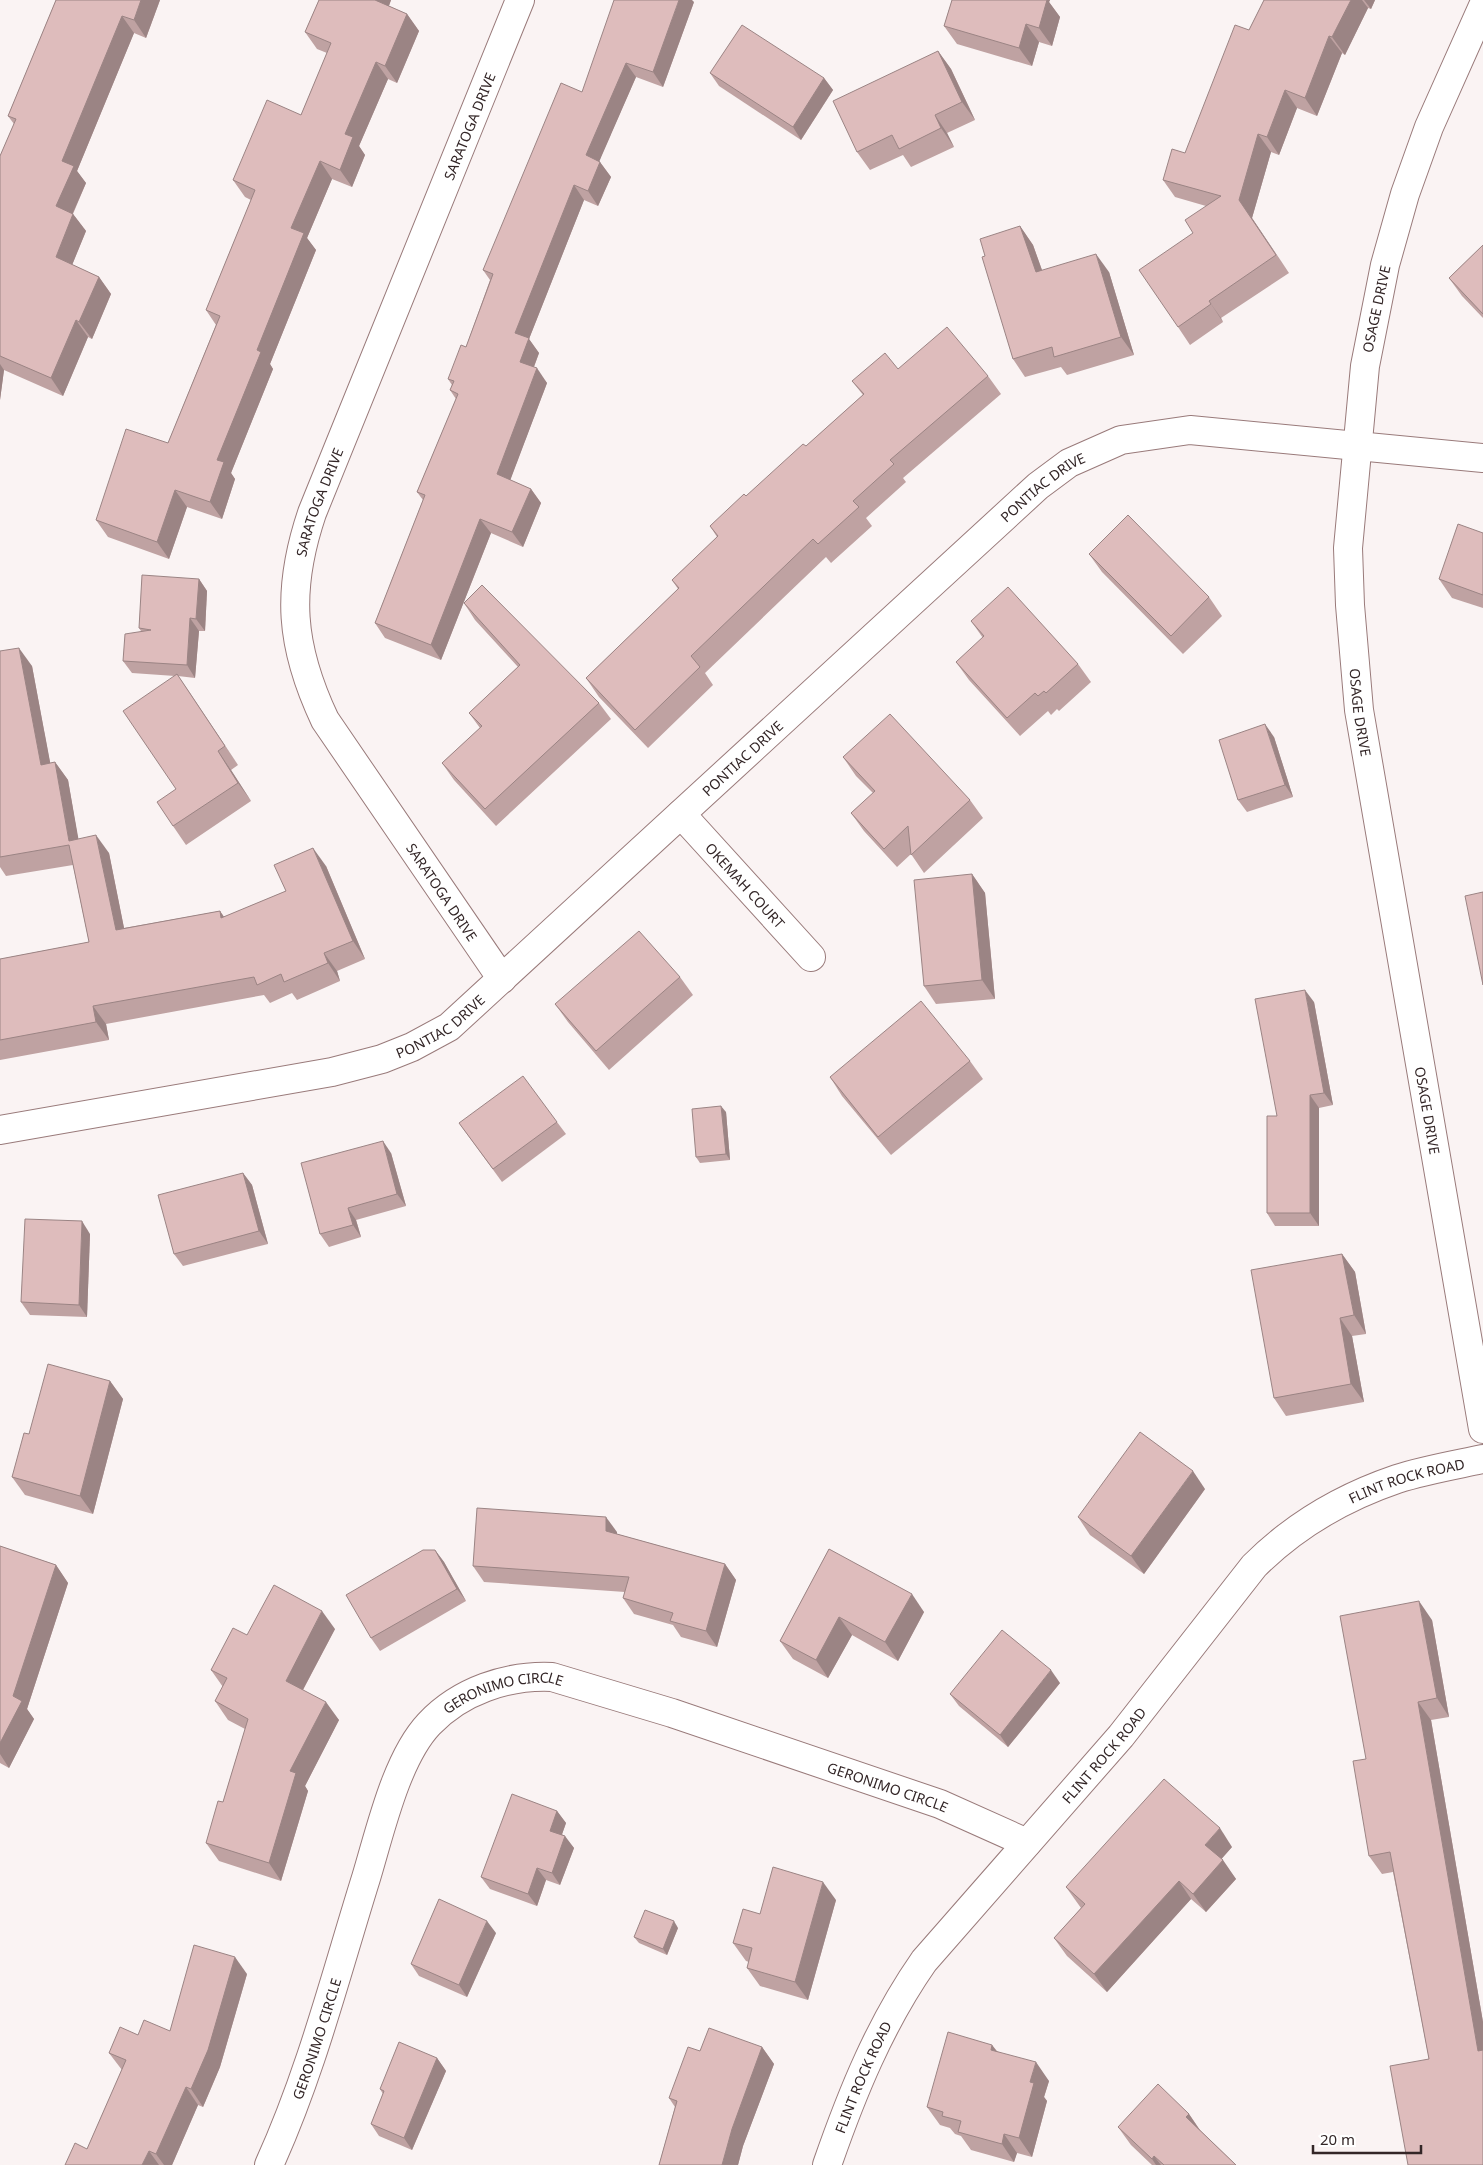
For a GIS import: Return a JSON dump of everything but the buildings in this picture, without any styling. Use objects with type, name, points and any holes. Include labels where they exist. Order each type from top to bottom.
[{"type":"street","name":"SARATOGA DRIVE","points":[[502,980],[326,720],[314,697],[300,653],[295,606],[295,579],[302,542],[312,513],[520,0]]},
{"type":"street","name":"OSAGE DRIVE","points":[[1483,6],[1429,126],[1405,194],[1385,264],[1365,366],[1348,548],[1350,605],[1359,710],[1483,1429]]},
{"type":"street","name":"PONTIAC DRIVE","points":[[0,1130],[332,1072],[382,1059],[412,1047],[449,1027],[1038,486],[1070,464],[1121,440],[1190,430],[1483,458]]},
{"type":"street","name":"OKEMAH COURT","points":[[681,814],[811,957]]},
{"type":"street","name":"FLINT ROCK ROAD","points":[[827,2165],[869,2056],[904,1990],[924,1961],[1121,1736],[1254,1566],[1271,1549],[1307,1521],[1367,1490],[1399,1478],[1483,1459]]},
{"type":"street","name":"GERONIMO CIRCLE","points":[[269,2165],[308,2065],[382,1827],[407,1755],[428,1725],[448,1706],[468,1695],[500,1682],[532,1676],[552,1676],[672,1712],[940,1804],[1027,1843]]}]
